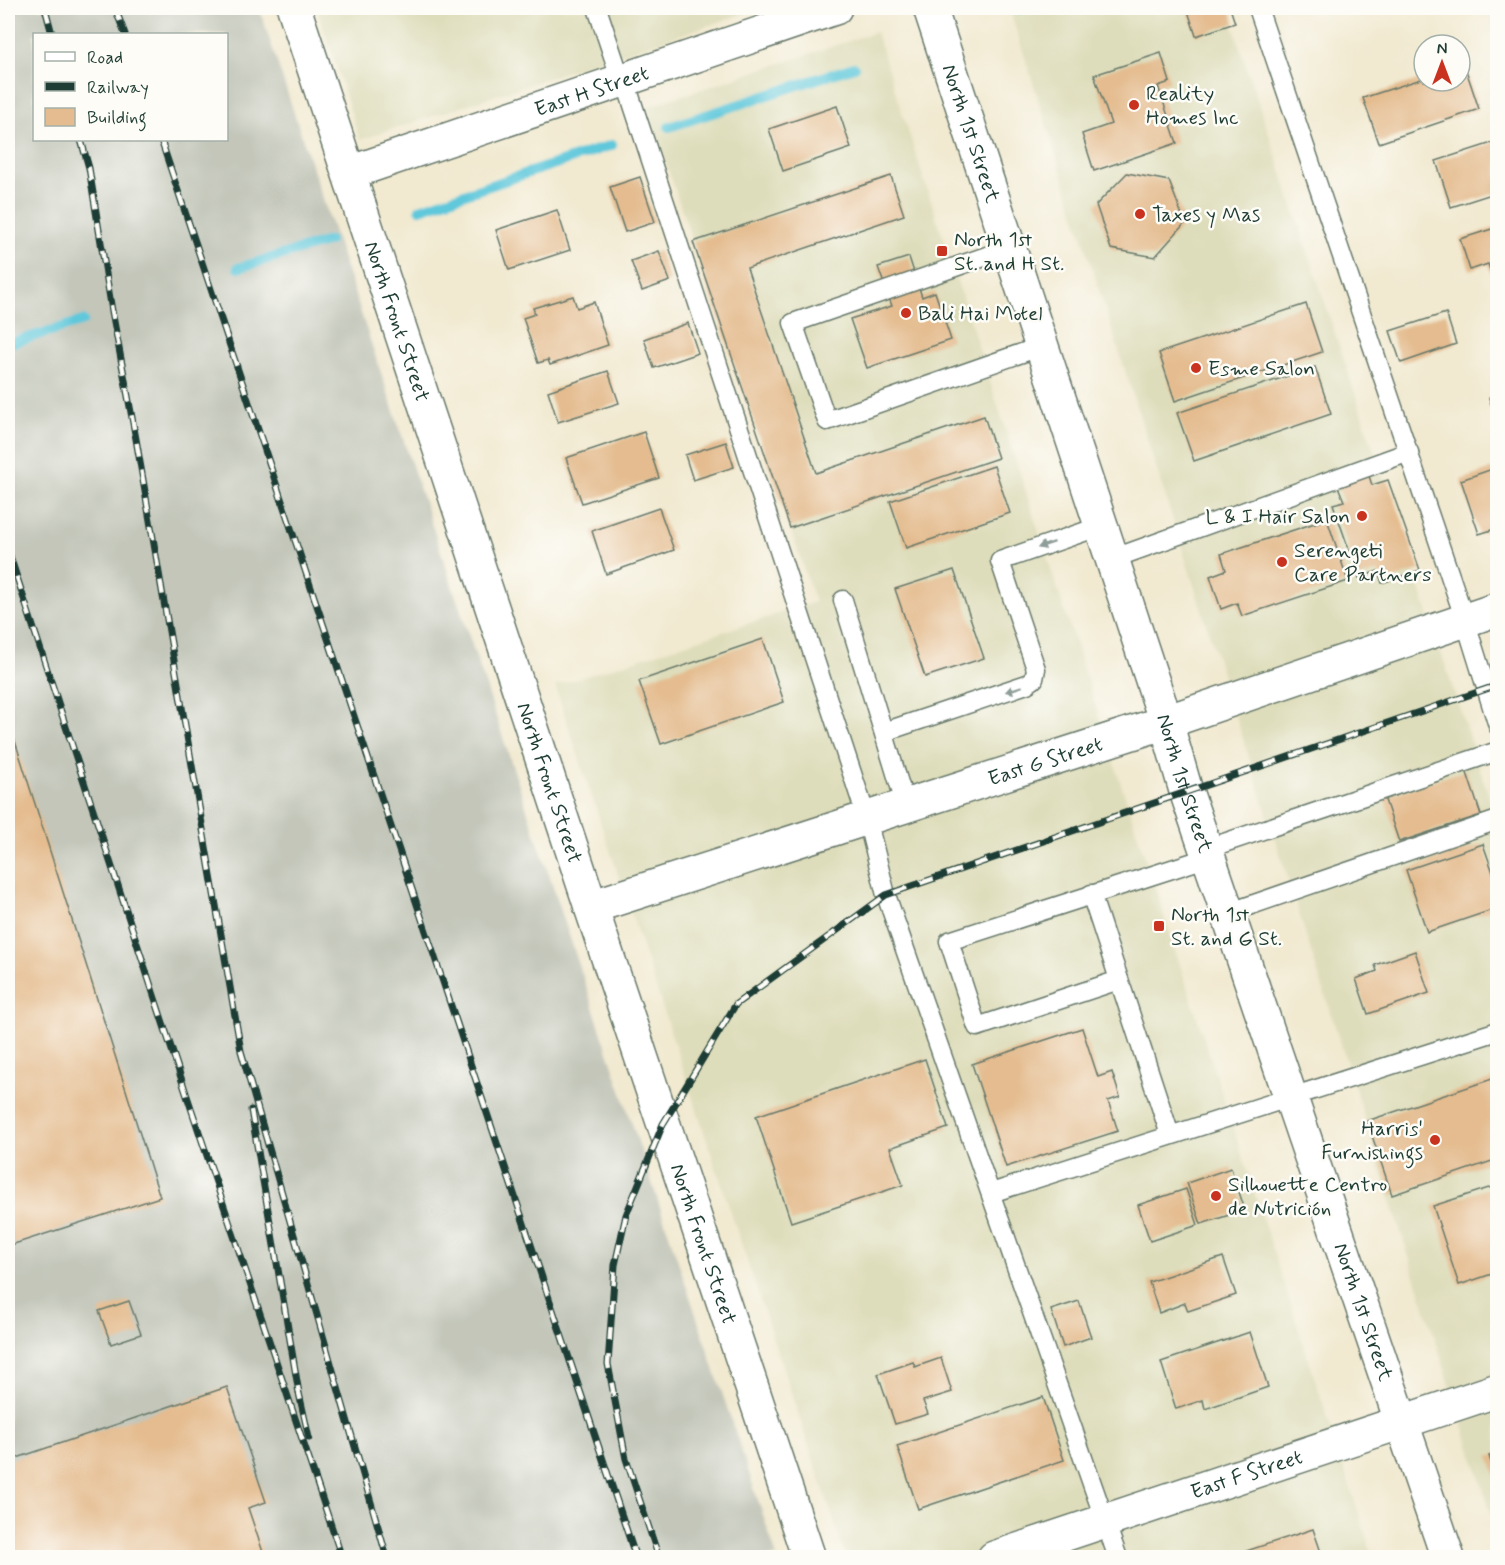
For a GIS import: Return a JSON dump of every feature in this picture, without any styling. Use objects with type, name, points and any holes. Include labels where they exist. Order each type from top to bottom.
[{"type":"street","name":"North Front Street","points":[[294,8],[591,908],[809,1557]]},
{"type":"street","name":"East H Street","points":[[349,173],[835,8]]},
{"type":"street","name":"North 1st Street","points":[[930,8],[1166,722],[1186,791],[1448,1557]]},
{"type":"street","name":"East G Street","points":[[591,908],[1166,722],[1497,609]]},
{"type":"street","name":"East F Street","points":[[994,1557],[1497,1390]]},
{"type":"lane","points":[[597,8],[621,80],[629,93],[867,819],[886,895],[1118,1557]]},
{"type":"lane","points":[[1258,8],[1465,620],[1497,726]]},
{"type":"lane","points":[[1010,248],[793,323],[827,421],[1042,346]]},
{"type":"lane","points":[[1112,559],[1408,452]]},
{"type":"lane","points":[[884,732],[1027,684],[1034,679],[1036,669],[1000,561],[1101,526]]},
{"type":"lane","points":[[843,600],[906,806]]},
{"type":"lane","points":[[1119,980],[977,1027],[949,941],[1091,894],[1497,751]]},
{"type":"lane","points":[[1228,912],[1497,820]]},
{"type":"lane","points":[[1091,894],[1170,1135]]},
{"type":"lane","points":[[991,1193],[1497,1031]]},
{"type":"shaded area","points":[[8,8],[259,8],[777,1557],[8,1558]]},
{"type":"shaded area","points":[[317,8],[761,8],[360,140]]},
{"type":"shaded area","points":[[1009,8],[1227,8],[1497,821],[1497,1532]]},
{"type":"shaded area","points":[[876,32],[1373,1557],[846,1557],[555,686],[815,602],[647,107]]},
{"type":"building","points":[[399,8],[414,8],[401,13]]},
{"type":"building","points":[[1187,8],[1230,8],[1235,23],[1196,36]]},
{"type":"building","name":"Reality Homes Inc","points":[[1161,53],[1170,82],[1158,86],[1177,143],[1094,171],[1082,134],[1111,124],[1094,75]]},
{"type":"building","points":[[1412,82],[1412,93],[1472,93],[1472,88],[1479,109],[1379,143],[1363,98]]},
{"type":"building","points":[[837,106],[851,148],[783,171],[769,129]]},
{"type":"building","points":[[1498,141],[1498,192],[1451,207],[1436,161]]},
{"type":"building","name":"Taxes y Mas","points":[[1127,173],[1169,181],[1185,223],[1155,257],[1111,249],[1096,205]]},
{"type":"building","points":[[891,176],[904,215],[747,268],[816,473],[984,416],[998,458],[790,528],[693,242]]},
{"type":"building","points":[[640,177],[655,222],[625,232],[610,187]]},
{"type":"building","points":[[557,210],[570,250],[509,270],[496,230]]},
{"type":"building","points":[[1498,227],[1498,286],[1496,287],[1488,264],[1470,270],[1460,239]]},
{"type":"building","points":[[659,251],[670,281],[642,291],[631,261]]},
{"type":"building","name":"Bali Hai Motel","points":[[909,257],[922,297],[935,292],[951,340],[867,368],[850,319],[892,306],[878,267]]},
{"type":"building","points":[[573,296],[577,308],[594,302],[608,345],[550,365],[548,360],[538,363],[523,318],[535,314],[533,308]]},
{"type":"building","points":[[1306,304],[1322,352],[1175,401],[1159,353]]},
{"type":"building","points":[[1446,313],[1456,344],[1401,363],[1390,331]]},
{"type":"building","points":[[688,323],[698,353],[654,368],[644,339]]},
{"type":"building","points":[[1315,367],[1331,414],[1194,461],[1177,413]]},
{"type":"building","points":[[608,371],[619,403],[558,422],[548,391]]},
{"type":"building","points":[[1498,396],[1498,422],[1497,422],[1489,398]]},
{"type":"building","points":[[644,432],[659,478],[582,503],[566,458]]},
{"type":"building","points":[[726,442],[734,467],[693,480],[685,455]]},
{"type":"building","points":[[994,466],[1010,513],[906,548],[890,501]]},
{"type":"building","points":[[1498,467],[1498,528],[1479,534],[1461,480]]},
{"type":"building","points":[[1368,473],[1372,485],[1388,480],[1420,570],[1382,583],[1378,571],[1359,578],[1333,504],[1344,501],[1337,484]]},
{"type":"building","points":[[659,508],[674,550],[606,574],[592,531]]},
{"type":"building","name":"Serengeti Care Partners","points":[[1327,519],[1348,581],[1242,616],[1237,603],[1221,609],[1210,576],[1226,570],[1221,554]]},
{"type":"building","points":[[954,570],[984,658],[925,677],[895,589]]},
{"type":"building","points":[[763,639],[784,702],[661,744],[639,681]]},
{"type":"building","points":[[8,719],[160,1197],[8,1246]]},
{"type":"building","points":[[1466,770],[1481,815],[1399,842],[1384,797]]},
{"type":"building","points":[[1483,844],[1498,887],[1498,908],[1427,932],[1406,870]]},
{"type":"building","points":[[1415,951],[1429,993],[1368,1014],[1356,979],[1377,971],[1375,965]]},
{"type":"building","points":[[1082,1028],[1098,1077],[1112,1072],[1120,1097],[1108,1101],[1118,1131],[1006,1167],[972,1064]]},
{"type":"building","points":[[925,1059],[948,1128],[890,1148],[903,1185],[791,1222],[756,1116]]},
{"type":"building","name":"Harris' Furnishings","points":[[1498,1077],[1498,1159],[1392,1195],[1367,1121]]},
{"type":"building","name":"Silhouette Centro de Nutrición","points":[[1231,1168],[1245,1210],[1201,1224],[1187,1183]]},
{"type":"building","points":[[1498,1185],[1498,1272],[1459,1285],[1433,1206]]},
{"type":"building","points":[[1186,1189],[1198,1225],[1150,1241],[1138,1205]]},
{"type":"building","points":[[1223,1257],[1236,1295],[1188,1311],[1185,1303],[1159,1313],[1149,1282]]},
{"type":"building","points":[[129,1301],[141,1334],[111,1344],[99,1311]]},
{"type":"building","points":[[1079,1301],[1091,1337],[1063,1347],[1051,1310]]},
{"type":"building","points":[[1250,1332],[1268,1387],[1205,1409],[1203,1400],[1176,1409],[1161,1362]]},
{"type":"building","points":[[941,1358],[952,1392],[923,1401],[928,1414],[895,1424],[878,1374],[913,1362],[915,1367]]},
{"type":"building","points":[[227,1387],[266,1502],[248,1508],[265,1558],[8,1558],[8,1461]]},
{"type":"building","points":[[1043,1397],[1064,1460],[918,1509],[897,1446]]},
{"type":"building","points":[[1498,1453],[1498,1479],[1497,1480],[1489,1456]]},
{"type":"building","points":[[1313,1529],[1323,1558],[1228,1558],[1228,1557]]},
{"type":"waterway","points":[[1016,9],[1022,8]]},
{"type":"waterway","points":[[669,127],[854,67]]},
{"type":"waterway","points":[[420,209],[612,145]]},
{"type":"waterway","points":[[238,268],[329,241]]},
{"type":"waterway","points":[[8,344],[83,321]]},
{"type":"railway","points":[[45,8],[52,33]]},
{"type":"railway","points":[[115,8],[125,33]]},
{"type":"railway","points":[[81,141],[89,168],[241,1051],[387,1558]]},
{"type":"railway","points":[[161,141],[636,1558]]},
{"type":"railway","points":[[8,550],[187,1096],[342,1558]]},
{"type":"railway","points":[[659,1558],[626,1459],[608,1364],[615,1265],[626,1215],[663,1124],[736,1004],[886,895],[1498,685]]},
{"type":"railway","points":[[251,1110],[299,1393],[309,1438]]},
{"type":"place","name":"Reality Homes Inc","points":[[1134,105]]},
{"type":"place","name":"Taxes y Mas","points":[[1140,214]]},
{"type":"place","name":"North 1st St. and H St.","points":[[942,251]]},
{"type":"place","name":"Bali Hai Motel","points":[[906,313]]},
{"type":"place","name":"Esme Salon","points":[[1196,368]]},
{"type":"place","name":"L & I Hair Salon","points":[[1362,516]]},
{"type":"place","name":"Serengeti Care Partners","points":[[1282,562]]},
{"type":"place","name":"North 1st St. and G St.","points":[[1159,926]]},
{"type":"place","name":"Harris' Furnishings","points":[[1435,1140]]},
{"type":"place","name":"Silhouette Centro de Nutrición","points":[[1216,1196]]}]
